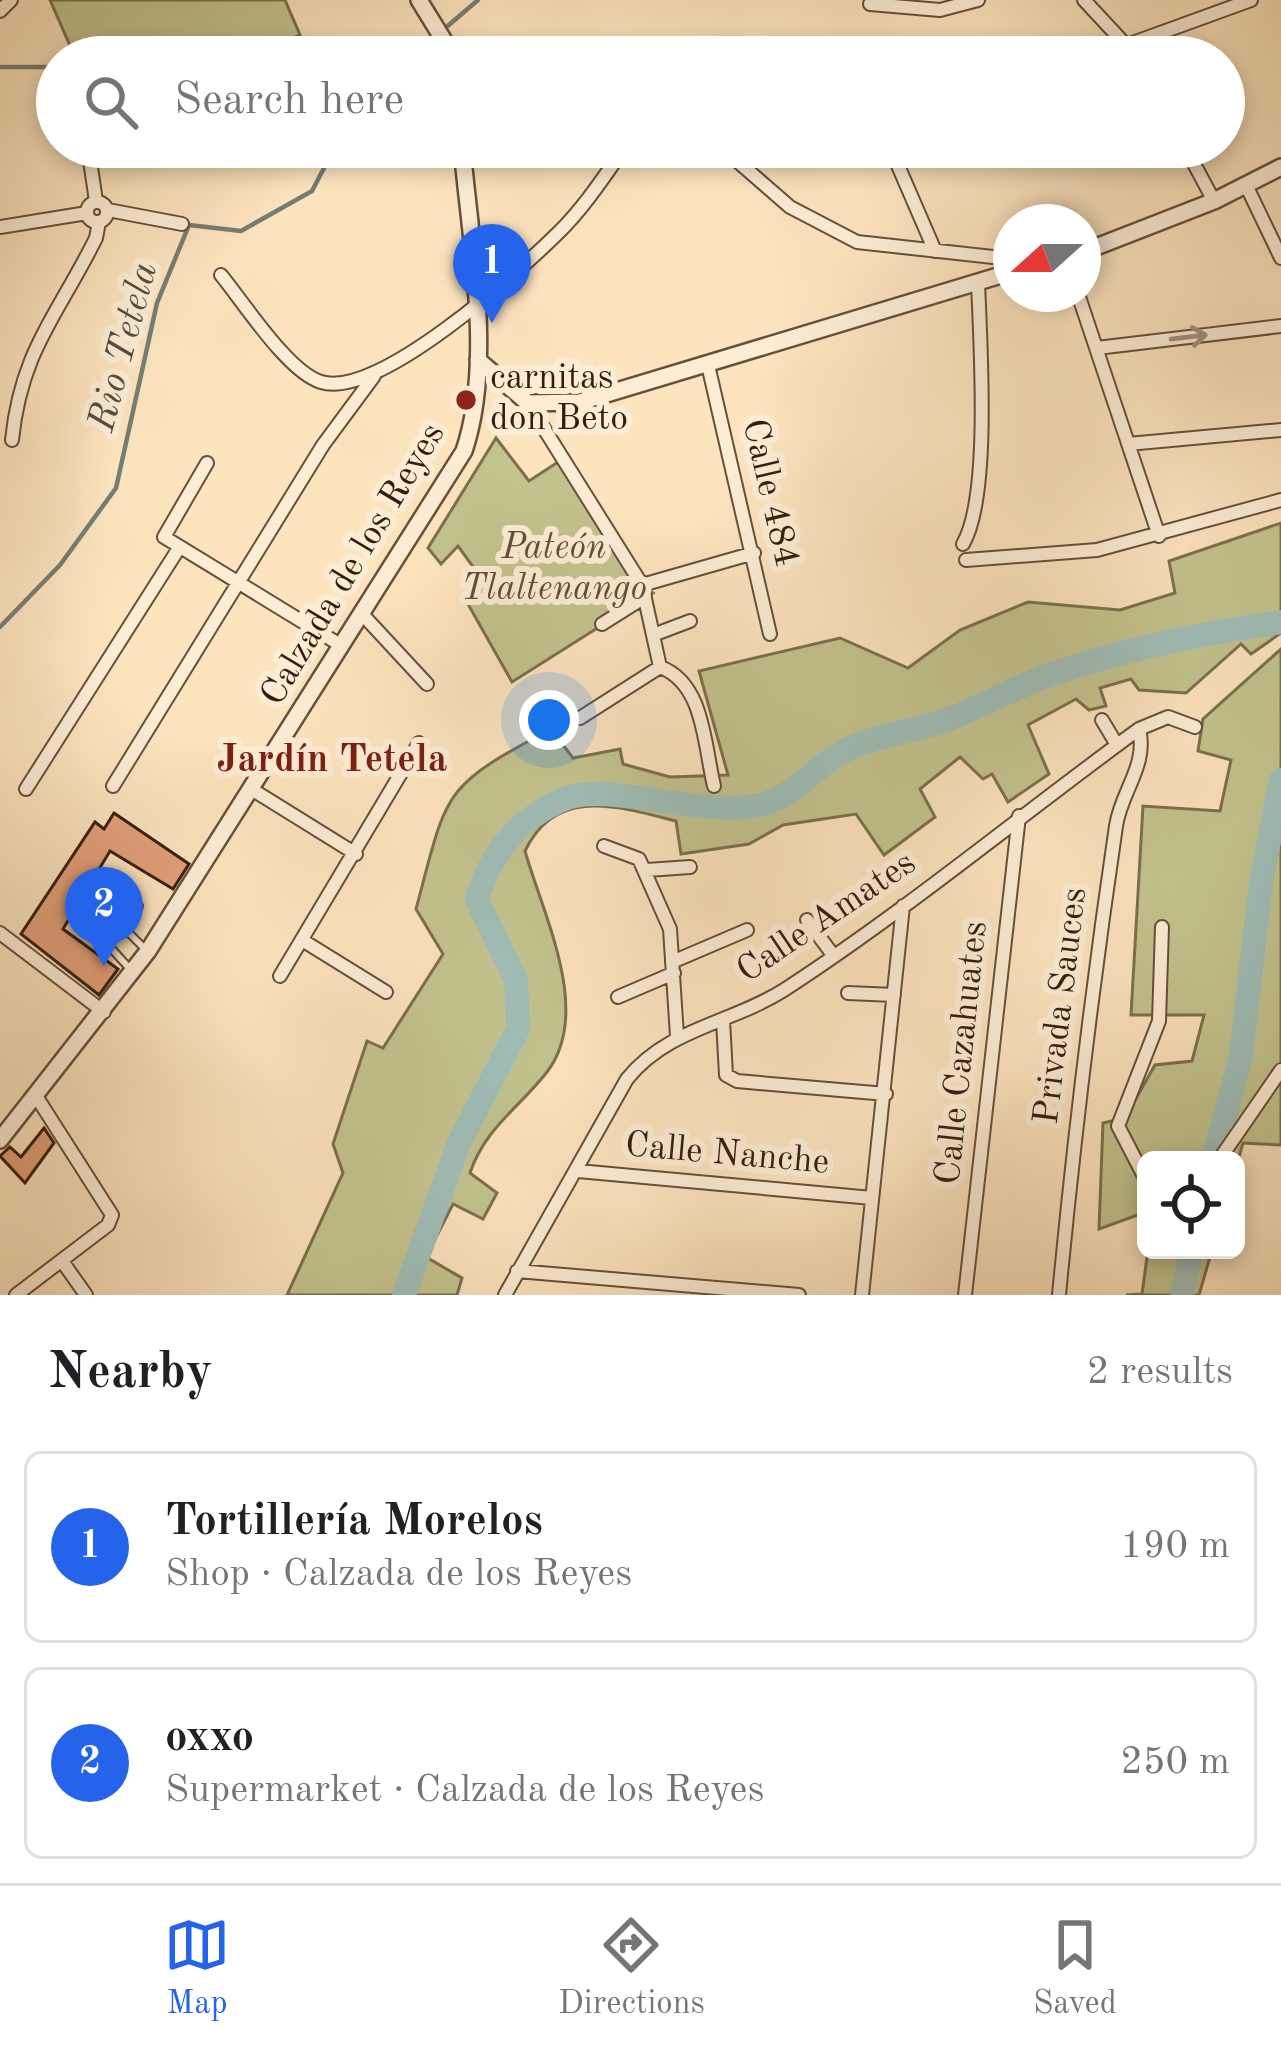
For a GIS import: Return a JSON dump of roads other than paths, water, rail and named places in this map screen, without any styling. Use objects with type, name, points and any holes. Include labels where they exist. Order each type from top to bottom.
[{"type":"street","points":[[0,11],[11,0]]},
{"type":"street","points":[[870,4],[940,10],[979,0]]},
{"type":"street","points":[[1084,0],[1119,36]]},
{"type":"street","points":[[1166,36],[1250,0]]},
{"type":"street","points":[[424,7],[442,36]]},
{"type":"street","points":[[1101,245],[1214,201],[1281,167]]},
{"type":"street","points":[[12,440],[17,387],[36,342],[97,238],[91,168]]},
{"type":"street","name":"Calzada de los Reyes","points":[[0,1140],[148,951],[464,451],[477,412],[478,360],[464,168]]},
{"type":"street","points":[[113,786],[323,445],[375,375],[477,303],[560,232],[609,168]]},
{"type":"street","points":[[745,168],[790,207],[857,242],[993,257]]},
{"type":"street","points":[[899,168],[935,250]]},
{"type":"street","points":[[1196,168],[1214,201]]},
{"type":"street","points":[[1246,185],[1281,258]]},
{"type":"street","points":[[0,227],[97,212],[182,224]]},
{"type":"street","points":[[221,275],[306,374],[336,384],[375,375]]},
{"type":"street","points":[[528,403],[580,402],[993,277]]},
{"type":"street","points":[[963,544],[974,518],[978,282]]},
{"type":"street","points":[[1084,312],[1159,536]]},
{"type":"street","points":[[1096,348],[1281,326]]},
{"type":"street","points":[[478,360],[528,403],[643,591],[660,667]]},
{"type":"street","name":"Calle 484","points":[[708,365],[770,634]]},
{"type":"street","points":[[477,412],[488,395],[510,388]]},
{"type":"street","points":[[1128,444],[1281,430]]},
{"type":"street","points":[[207,463],[164,537],[342,646]]},
{"type":"street","points":[[966,560],[1081,552],[1159,536],[1281,500]]},
{"type":"street","points":[[26,789],[179,548]]},
{"type":"street","points":[[602,624],[643,591],[754,553]]},
{"type":"street","points":[[363,615],[427,684]]},
{"type":"street","points":[[653,635],[690,622]]},
{"type":"street","points":[[580,718],[660,667]]},
{"type":"street","points":[[660,667],[680,674],[691,689],[714,786]]},
{"type":"street","points":[[1139,729],[1168,717],[1195,728]]},
{"type":"street","points":[[1102,721],[1118,745]]},
{"type":"street","name":"Calle Amates","points":[[506,1295],[627,1079],[645,1056],[677,1036],[781,992],[1139,729]]},
{"type":"street","name":"Privada Sauces","points":[[1059,1295],[1117,817],[1141,760],[1139,729]]},
{"type":"street","points":[[280,976],[418,743]]},
{"type":"street","points":[[253,790],[356,854]]},
{"type":"street","name":"Calle Cazahuates","points":[[965,1295],[1019,816]]},
{"type":"street","points":[[604,846],[626,851],[647,870],[670,929],[677,1036]]},
{"type":"street","points":[[647,870],[691,867]]},
{"type":"street","points":[[862,1295],[903,906]]},
{"type":"street","points":[[807,920],[833,955]]},
{"type":"street","points":[[1137,1163],[1118,1126],[1159,1021],[1162,926]]},
{"type":"street","points":[[618,998],[747,930]]},
{"type":"street","points":[[0,933],[104,1012]]},
{"type":"street","points":[[302,940],[386,992]]},
{"type":"street","points":[[848,993],[894,995]]},
{"type":"street","points":[[723,1020],[723,1062],[726,1075],[737,1081],[886,1094]]},
{"type":"street","points":[[1225,1151],[1281,1070]]},
{"type":"street","points":[[16,1295],[108,1225],[112,1215],[36,1096]]},
{"type":"street","name":"Calle Nanche","points":[[578,1171],[872,1198]]},
{"type":"street","points":[[62,1261],[86,1295]]},
{"type":"street","points":[[517,1271],[799,1295]]},
{"type":"lane","points":[[133,971],[88,923],[108,884],[139,906],[128,932],[148,951]]},
{"type":"waterway","points":[[436,36],[478,0]]},
{"type":"waterway","points":[[0,67],[36,67]]},
{"type":"waterway","name":"Rio Tetela","points":[[0,627],[60,565],[116,488],[157,303],[189,225],[241,231],[312,191],[324,168]]},
{"type":"waterway","points":[[404,1295],[459,1143],[518,1029],[516,980],[477,900],[498,854],[532,817],[581,795],[709,807],[760,805],[784,795],[856,745],[949,719],[1041,678],[1160,644],[1281,622]]},
{"type":"waterway","points":[[1215,1151],[1240,1060],[1262,877],[1281,780]]},
{"type":"waterway","points":[[1182,1295],[1190,1259]]},
{"type":"place","name":"Tortillería Morelos","points":[[492,323]]},
{"type":"place","name":"carnitas don Beto","points":[[466,400]]},
{"type":"place","name":"oxxo","points":[[104,966]]},
{"type":"district","name":"Jardín Tetela","points":[[332,760]]},
{"type":"park label","name":"Pateón Tlaltenango","points":[[554,570]]}]
